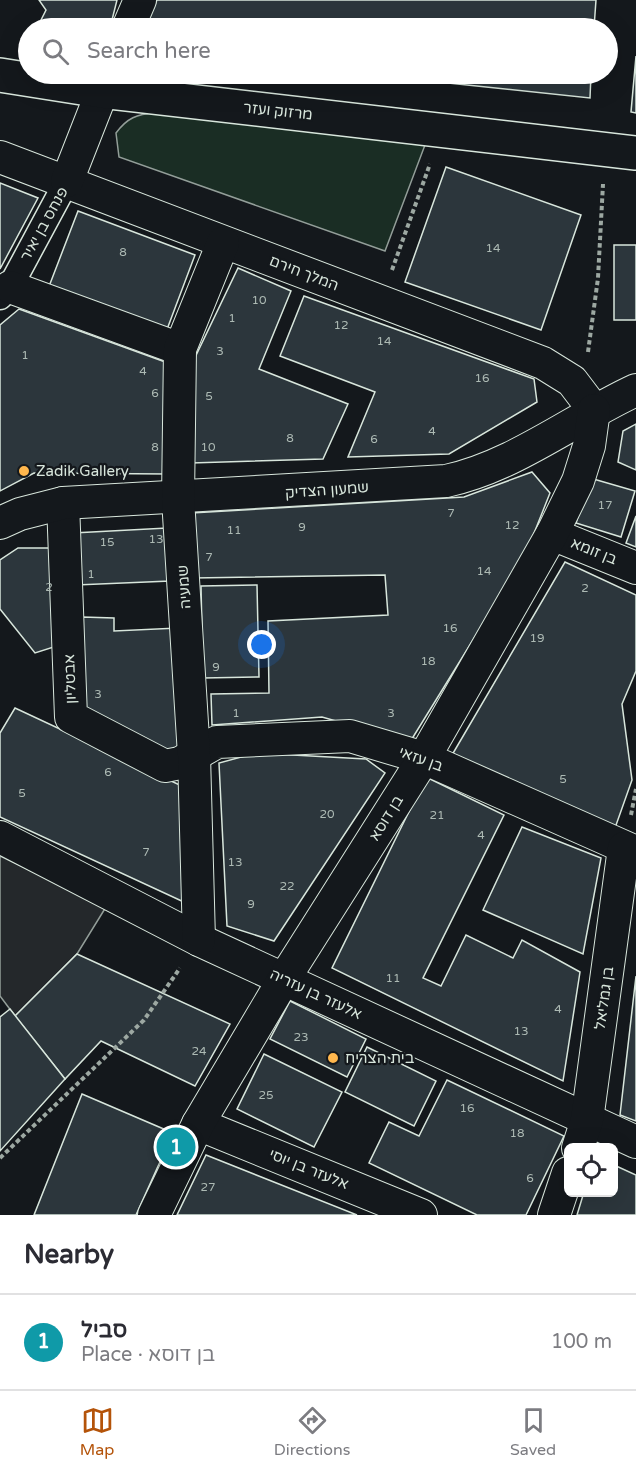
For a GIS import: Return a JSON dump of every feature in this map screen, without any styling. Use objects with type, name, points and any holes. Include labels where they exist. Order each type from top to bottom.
[{"type":"main road","name":"מרזוק ועזר","points":[[0,75],[18,76]]},
{"type":"main road","name":"מרזוק ועזר","points":[[119,84],[442,130],[636,153]]},
{"type":"main road","name":"מרזוק ועזר","points":[[555,145],[603,168],[636,175]]},
{"type":"street","points":[[132,18],[140,0]]},
{"type":"street","points":[[67,181],[104,84]]},
{"type":"street","name":"המלך חירם","points":[[0,157],[543,363],[572,381],[594,410]]},
{"type":"street","name":"פנחס בן יאיר","points":[[5,292],[67,181]]},
{"type":"street","name":"שמעיה","points":[[199,940],[194,755],[178,499],[180,349],[223,243]]},
{"type":"street","points":[[5,292],[180,349]]},
{"type":"street","name":"שמעון הצדיק","points":[[0,524],[20,514],[63,503],[178,499],[446,481],[475,475],[503,462],[594,410],[636,390]]},
{"type":"street","name":"בן דוסא","points":[[154,1215],[198,1124],[284,979],[424,758],[552,534],[578,481],[589,446],[594,410]]},
{"type":"street","name":"אבטליון","points":[[63,503],[71,717],[165,766],[180,763],[194,755]]},
{"type":"street","name":"בן זומא","points":[[552,534],[636,568]]},
{"type":"street","name":"בן עזאי","points":[[194,755],[218,742],[350,736],[424,758],[630,850]]},
{"type":"street","name":"אלעזר בן עזריה","points":[[0,837],[199,940],[284,979],[583,1134],[636,1142]]},
{"type":"street","name":"בן גמליאל","points":[[583,1134],[630,850]]},
{"type":"street","name":"אלעזר בן יוסי","points":[[198,1124],[421,1215]]},
{"type":"street","points":[[554,1215],[564,1185]]},
{"type":"path","points":[[381,302],[442,130]]},
{"type":"path","points":[[587,355],[598,278],[603,168]]},
{"type":"path","points":[[0,1158],[144,1020],[199,940]]},
{"type":"green space","points":[[155,113],[425,145],[385,251],[119,157],[116,133],[120,128],[133,118]]},
{"type":"shaded area","points":[[0,856],[106,907],[77,954],[15,1016],[0,996]]},
{"type":"building","points":[[39,0],[117,0],[112,18],[42,18],[46,10]]},
{"type":"building","points":[[157,0],[596,0],[595,18],[149,18]]},
{"type":"building","points":[[636,56],[636,113],[631,112]]},
{"type":"building","points":[[457,84],[591,84],[590,98]]},
{"type":"building","points":[[446,167],[581,215],[541,330],[405,282]]},
{"type":"building","points":[[0,183],[38,198],[0,269]]},
{"type":"building","points":[[78,211],[195,255],[166,332],[48,289]]},
{"type":"building","points":[[614,245],[636,245],[636,320],[614,320]]},
{"type":"building","points":[[238,268],[291,291],[259,369],[348,404],[323,459],[191,463],[189,370]]},
{"type":"building","points":[[304,296],[534,379],[537,402],[449,454],[348,457],[375,392],[280,356]]},
{"type":"building","points":[[19,309],[168,363],[168,474],[34,473],[0,491],[0,325]]},
{"type":"building","points":[[636,424],[636,470],[618,462],[623,431]]},
{"type":"building","points":[[532,472],[550,493],[525,556],[410,742],[322,717],[212,725],[211,694],[269,693],[268,621],[388,615],[385,575],[193,578],[191,513],[464,497]]},
{"type":"building","points":[[590,478],[635,491],[621,537],[576,523]]},
{"type":"building","points":[[636,516],[636,547],[626,543]]},
{"type":"building","points":[[167,528],[170,581],[76,585],[73,533]]},
{"type":"building","points":[[18,548],[56,548],[60,645],[35,653],[0,609],[0,560]]},
{"type":"building","points":[[565,562],[636,595],[636,671],[622,704],[632,780],[615,828],[452,755]]},
{"type":"building","points":[[257,585],[259,677],[203,678],[201,586]]},
{"type":"building","points":[[82,617],[114,618],[114,631],[178,628],[186,752],[170,755],[84,707]]},
{"type":"building","points":[[15,708],[184,787],[186,903],[0,817],[0,733]]},
{"type":"building","points":[[256,753],[366,759],[385,773],[274,941],[227,926],[219,763]]},
{"type":"building","points":[[426,777],[504,815],[423,978],[441,986],[466,935],[513,958],[522,940],[580,972],[563,1081],[332,968]]},
{"type":"building","points":[[522,827],[601,858],[583,954],[483,910]]},
{"type":"building","points":[[77,954],[230,1024],[195,1086],[101,1041],[65,1079],[15,1016]]},
{"type":"building","points":[[636,976],[636,1121],[620,1115]]},
{"type":"building","name":"בית הצריח","points":[[290,1001],[366,1039],[347,1077],[270,1039]]},
{"type":"building","points":[[10,1009],[65,1079],[0,1151],[0,1017]]},
{"type":"building","points":[[367,1047],[436,1081],[414,1126],[345,1092]]},
{"type":"building","points":[[264,1054],[342,1092],[314,1147],[237,1109]]},
{"type":"building","points":[[447,1080],[564,1136],[526,1215],[477,1215],[369,1163],[389,1122],[419,1136]]},
{"type":"building","points":[[82,1094],[173,1133],[136,1215],[34,1215]]},
{"type":"building","points":[[206,1155],[357,1215],[177,1215]]},
{"type":"building","points":[[618,1167],[636,1175],[636,1215],[577,1215],[582,1197],[618,1197]]},
{"type":"place","name":"Zadik Gallery","points":[[24,471]]},
{"type":"place","name":"בית הצריח","points":[[333,1058]]},
{"type":"place","name":"סביל","points":[[176,1147]]}]
